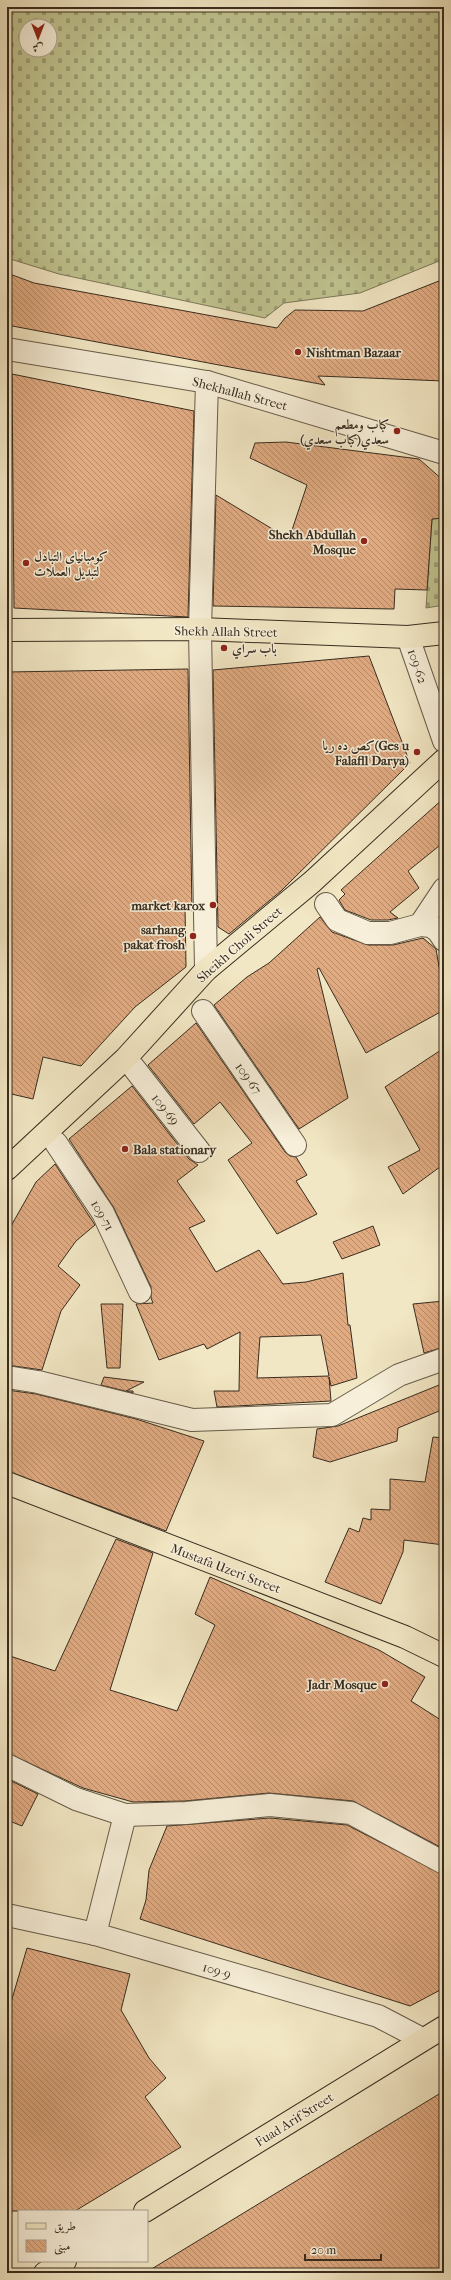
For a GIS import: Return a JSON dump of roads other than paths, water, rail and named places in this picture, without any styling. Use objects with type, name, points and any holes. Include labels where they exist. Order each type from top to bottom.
[{"type":"main road","name":"Shekh Allah Street","points":[[7,630],[200,629],[408,637],[444,633]]},
{"type":"main road","name":"Sheikh Choli Street","points":[[7,1169],[126,1058],[206,970],[312,882],[444,760]]},
{"type":"main road","name":"Mustafa Uzeri Street","points":[[7,1483],[405,1637],[444,1656]]},
{"type":"main road","name":"Fuad Arif Street","points":[[147,2210],[422,2039],[444,2027]]},
{"type":"main road","points":[[45,2273],[63,2262]]},
{"type":"street","name":"Shekhallah Street","points":[[7,349],[207,382],[444,453]]},
{"type":"street","points":[[206,970],[200,629],[207,382]]},
{"type":"street","name":"109-62","points":[[408,637],[444,741]]},
{"type":"street","points":[[420,925],[444,889]]},
{"type":"street","points":[[326,904],[336,920],[368,934],[390,934],[420,925],[431,926],[438,930],[444,940]]},
{"type":"street","name":"109-67","points":[[203,1011],[296,1145]]},
{"type":"street","name":"109-69","points":[[134,1068],[199,1151]]},
{"type":"street","name":"109-71","points":[[56,1143],[103,1213],[140,1292]]},
{"type":"street","points":[[7,1377],[38,1382],[192,1420],[332,1415],[400,1375],[444,1359]]},
{"type":"street","points":[[7,1765],[76,1799],[124,1815],[186,1813],[270,1805],[351,1813],[444,1863]]},
{"type":"street","points":[[95,1934],[124,1815]]},
{"type":"street","name":"109-9","points":[[7,1915],[95,1934],[378,2016],[422,2039]]},
{"type":"place","name":"Nishtman Bazaar","points":[[298,352]]},
{"type":"place","name":"كباب ومطعم سعدي(كباب سعدي)","points":[[397,431]]},
{"type":"place","name":"Shekh Abdullah Mosque","points":[[364,541]]},
{"type":"place","name":"كومبانياى التبادل لتبديل العملات","points":[[26,563]]},
{"type":"place","name":"باب سراي","points":[[224,648]]},
{"type":"place","name":"کص ده ریا(Ges u Falafll Darya)","points":[[417,752]]},
{"type":"place","name":"market karox","points":[[213,905]]},
{"type":"place","name":"sarhang pakat frosh","points":[[193,936]]},
{"type":"place","name":"Bala stationary","points":[[125,1149]]},
{"type":"place","name":"Jadr Mosque","points":[[385,1684]]}]
